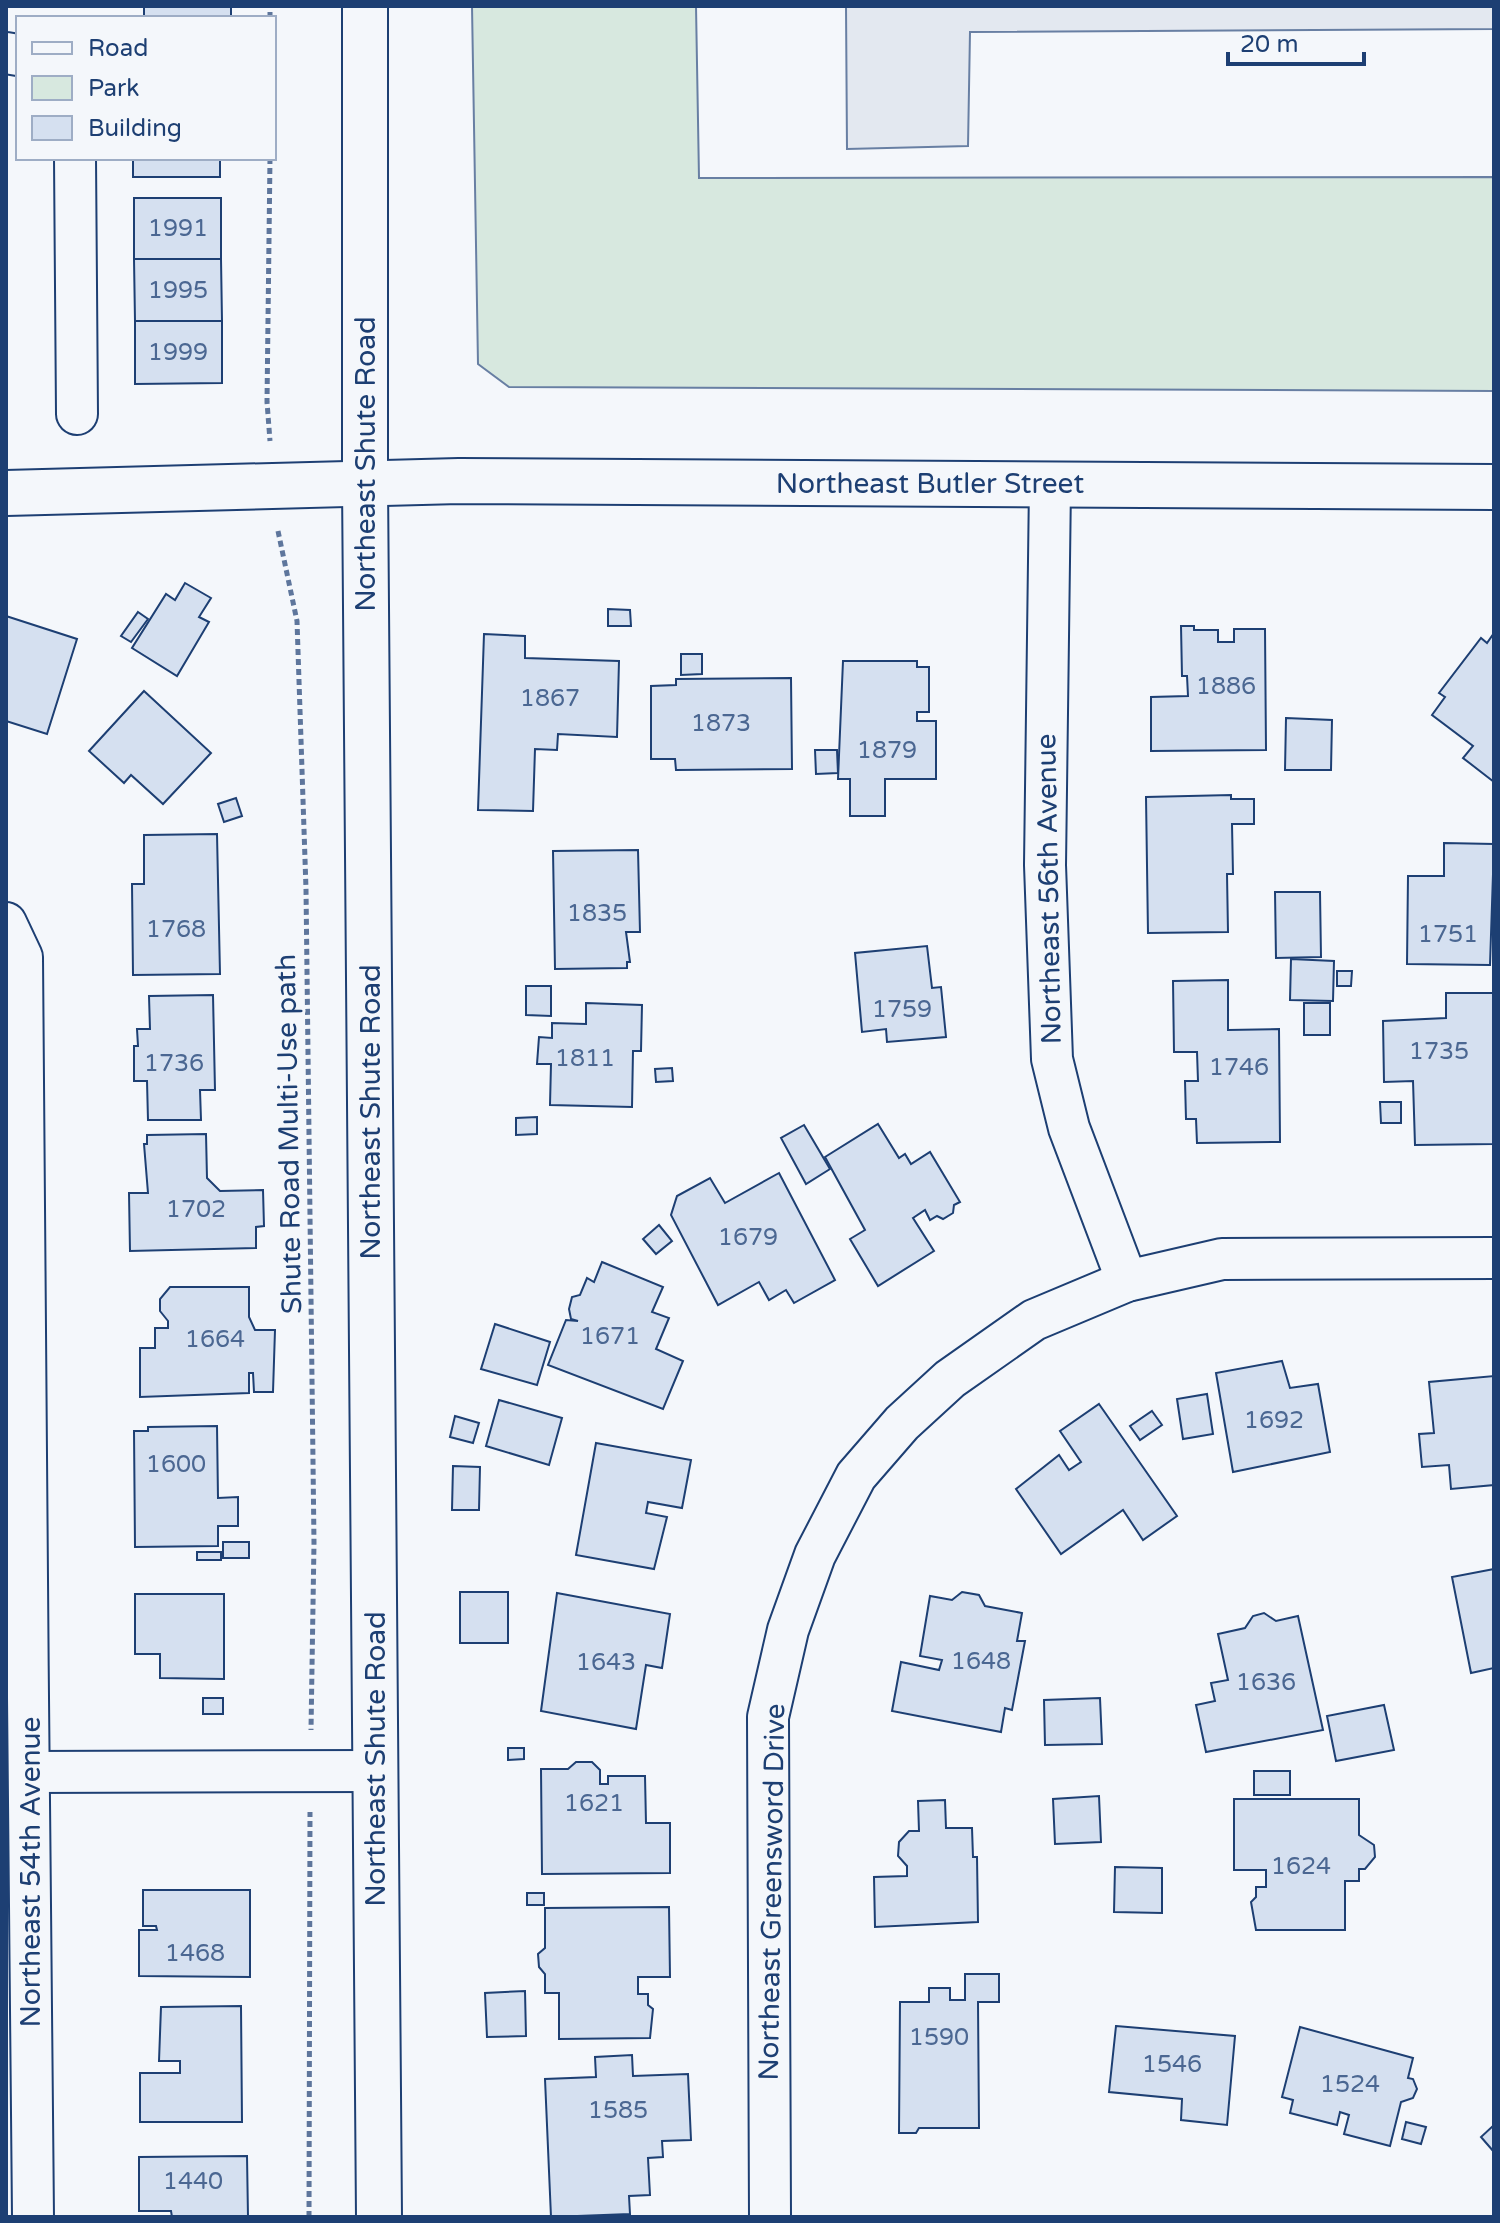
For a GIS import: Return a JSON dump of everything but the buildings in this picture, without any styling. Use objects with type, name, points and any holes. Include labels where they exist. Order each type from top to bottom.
[{"type":"main road","name":"Northeast Shute Road","points":[[365,6],[365,483],[379,2217]]},
{"type":"main road","name":"Northeast Butler Street","points":[[6,493],[365,483],[1494,487]]},
{"type":"street","points":[[75,160],[77,414]]},
{"type":"street","name":"Northeast 56th Avenue","points":[[1050,485],[1045,865],[1052,1059],[1069,1128],[1127,1281]]},
{"type":"street","name":"Northeast 54th Avenue","points":[[6,923],[22,957],[14,1288],[31,1772],[33,2217]]},
{"type":"street","name":"Northeast Greensword Drive","points":[[770,2217],[768,1717],[788,1630],[815,1555],[856,1476],[902,1423],[950,1379],[1034,1320],[1127,1281],[1222,1259],[1494,1258]]},
{"type":"street","points":[[31,1772],[376,1771]]},
{"type":"path","points":[[267,402],[270,160]]},
{"type":"path","name":"Shute Road Multi-Use path","points":[[279,552],[297,621],[306,889],[314,1543],[311,1718]]},
{"type":"path","points":[[309,2217],[311,1829]]},
{"type":"green space","points":[[472,6],[696,6],[699,178],[1494,177],[1494,391],[509,387],[478,364]]},
{"type":"shaded area","points":[[846,6],[1494,6],[1494,29],[970,32],[968,146],[847,149]]}]
